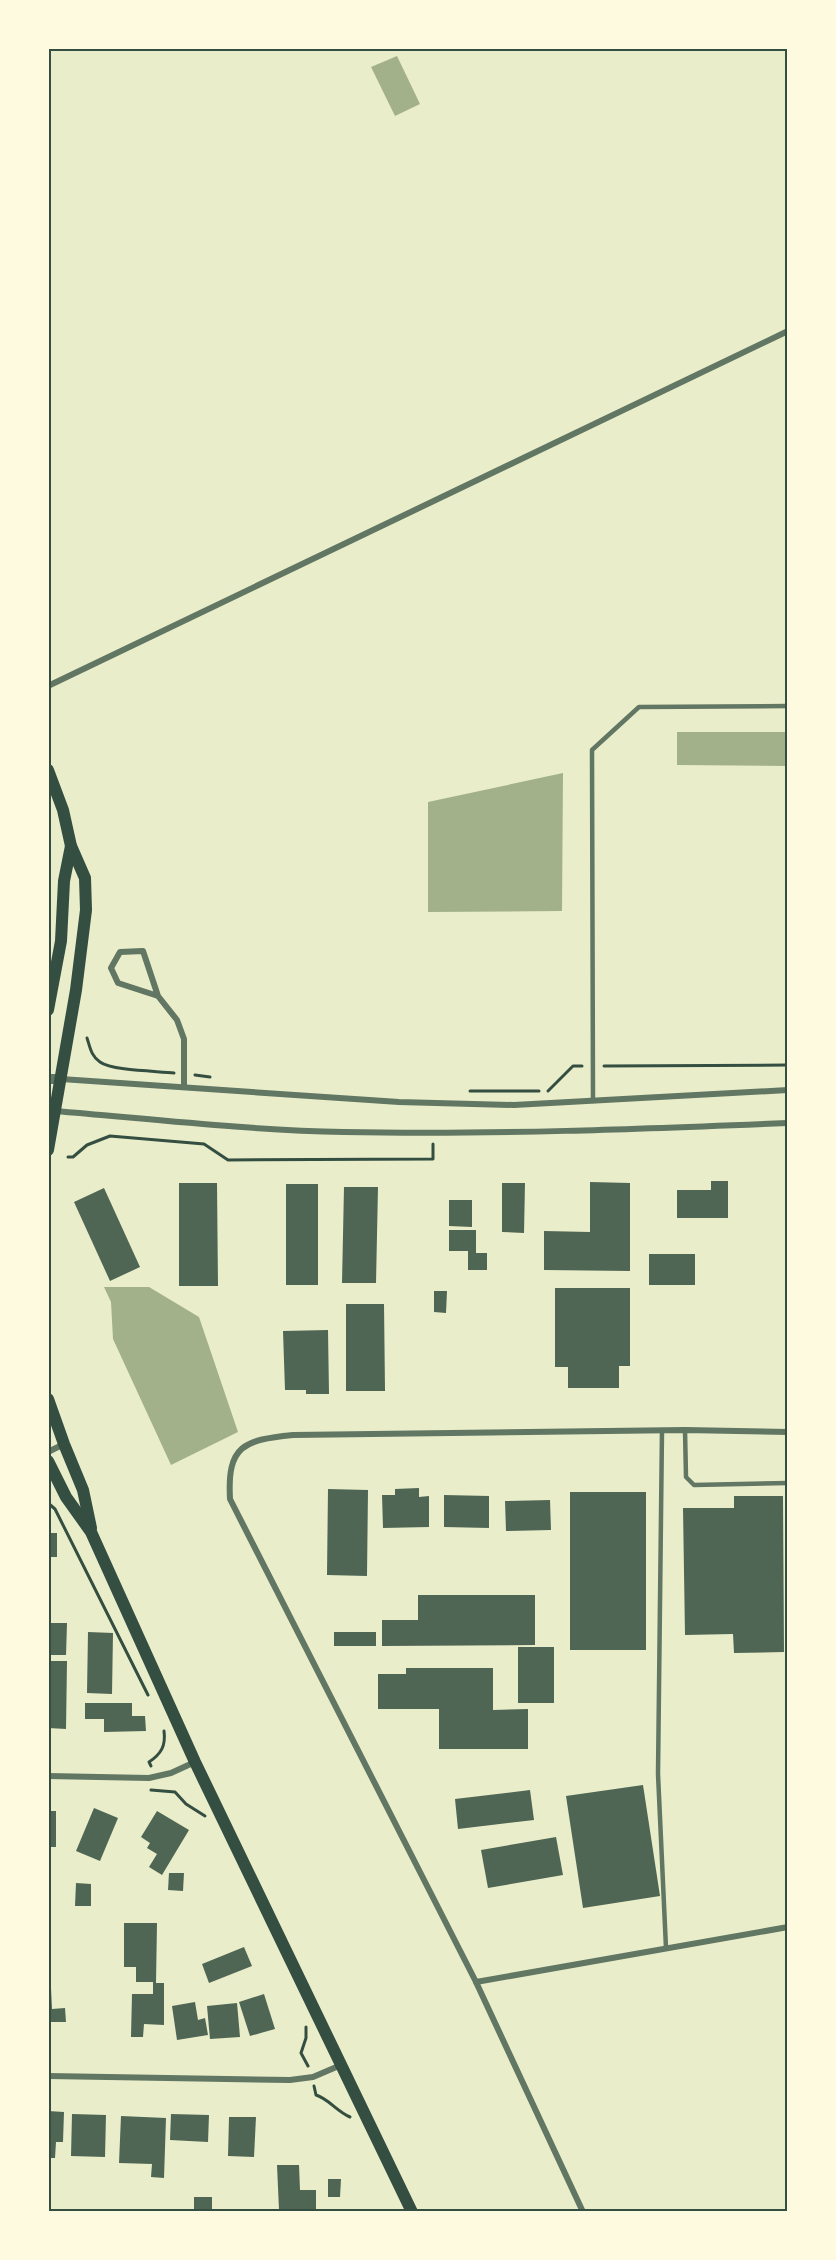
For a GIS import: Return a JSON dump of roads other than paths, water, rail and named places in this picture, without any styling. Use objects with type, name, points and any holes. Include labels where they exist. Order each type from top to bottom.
[{"type":"main road","points":[[48,770],[63,810],[71,846],[85,878],[86,910],[82,951],[54,1079],[48,1150]]},
{"type":"main road","points":[[48,1010],[60,941],[64,881],[71,846]]},
{"type":"main road","points":[[48,1400],[83,1490],[92,1532],[195,1762],[412,2212]]},
{"type":"main road","points":[[48,1461],[66,1497],[92,1532]]},
{"type":"street","points":[[48,686],[788,331]]},
{"type":"street","points":[[158,996],[118,983],[111,968],[120,952],[143,951],[158,996],[177,1020],[184,1039],[184,1087]]},
{"type":"street","points":[[54,1079],[399,1102],[514,1105],[788,1090]]},
{"type":"street","points":[[51,1111],[254,1128],[343,1132],[593,1131],[788,1123]]},
{"type":"street","points":[[583,2212],[476,1982],[230,1499],[229,1478],[234,1459],[242,1447],[261,1438],[293,1435],[663,1430],[788,1432]]},
{"type":"street","points":[[48,1452],[64,1444]]},
{"type":"street","points":[[48,1776],[149,1778],[171,1773],[195,1762]]},
{"type":"street","points":[[476,1982],[788,1927]]},
{"type":"street","points":[[48,2076],[290,2080],[313,2076],[341,2065]]},
{"type":"lane","points":[[593,1102],[592,750],[639,707],[788,706]]},
{"type":"lane","points":[[663,1430],[658,1774],[666,1948]]},
{"type":"lane","points":[[685,1430],[686,1477],[694,1485],[788,1483]]}]
